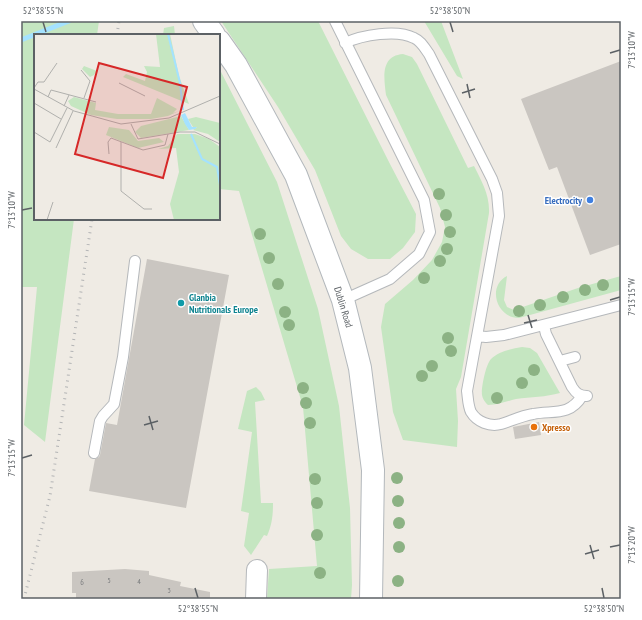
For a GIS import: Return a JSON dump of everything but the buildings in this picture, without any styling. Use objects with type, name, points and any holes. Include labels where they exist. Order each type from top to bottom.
[{"type":"main road","points":[[204,21],[213,34]]},
{"type":"main road","name":"Dublin Road","points":[[220,42],[236,65],[296,175],[343,300],[360,368],[373,470],[371,599]]},
{"type":"street","points":[[256,599],[257,570]]},
{"type":"lane","points":[[335,21],[424,200],[430,232],[419,254],[390,280],[343,300]]},
{"type":"lane","points":[[345,43],[352,39],[383,34],[407,36],[422,43],[492,179],[497,193],[499,216],[467,391],[468,403],[472,413],[481,422],[492,425],[500,424],[534,413],[560,411],[577,404],[584,396],[576,394],[546,334],[544,326]]},
{"type":"lane","points":[[94,453],[100,421],[114,404],[135,261]]},
{"type":"lane","points":[[477,336],[498,336],[544,326],[621,305]]},
{"type":"lane","points":[[560,361],[575,357]]},
{"type":"green space","points":[[21,21],[99,21],[97,34],[34,34],[34,220],[74,220],[45,442],[24,425],[37,287],[21,287]]},
{"type":"green space","points":[[221,21],[318,21],[416,214],[415,232],[403,248],[390,259],[368,259],[351,249],[341,236],[315,170],[278,107]]},
{"type":"green space","points":[[424,21],[441,21],[463,79],[457,76]]},
{"type":"green space","points":[[174,26],[175,34],[163,34],[164,28]]},
{"type":"green space","points":[[403,54],[412,57],[417,64],[468,168],[474,166],[484,188],[489,206],[461,377],[456,389],[458,421],[457,447],[403,440],[393,412],[381,327],[385,304],[413,280],[432,260],[442,242],[445,227],[440,208],[386,95],[384,75],[387,63],[390,59]]},
{"type":"green space","points":[[220,70],[277,182],[318,309],[339,406],[350,508],[351,599],[267,599],[269,569],[317,566],[303,407],[239,191],[220,189]]},
{"type":"green space","points":[[507,276],[504,300],[507,307],[514,310],[578,288],[621,276],[621,290],[519,318],[511,317],[505,313],[497,301],[497,287]]},
{"type":"green space","points":[[522,347],[530,348],[537,353],[560,393],[516,399],[499,404],[488,405],[482,395],[482,387],[489,362],[494,356],[501,352]]},
{"type":"green space","points":[[256,387],[261,392],[265,400],[255,402],[261,503],[273,503],[273,507],[271,524],[267,536],[264,535],[251,555],[244,546],[249,513],[241,511],[252,432],[238,429],[247,391]]},
{"type":"waterway","points":[[36,34],[69,21]]},
{"type":"waterway","points":[[21,40],[34,35]]},
{"type":"railway","points":[[117,34],[119,21]]},
{"type":"railway","points":[[24,599],[50,496],[92,220]]},
{"type":"place","name":"Electrocity","points":[[590,200]]},
{"type":"place","name":"Glanbia Nutritionals Europe","points":[[181,303]]},
{"type":"place","name":"Xpresso","points":[[534,427]]}]
